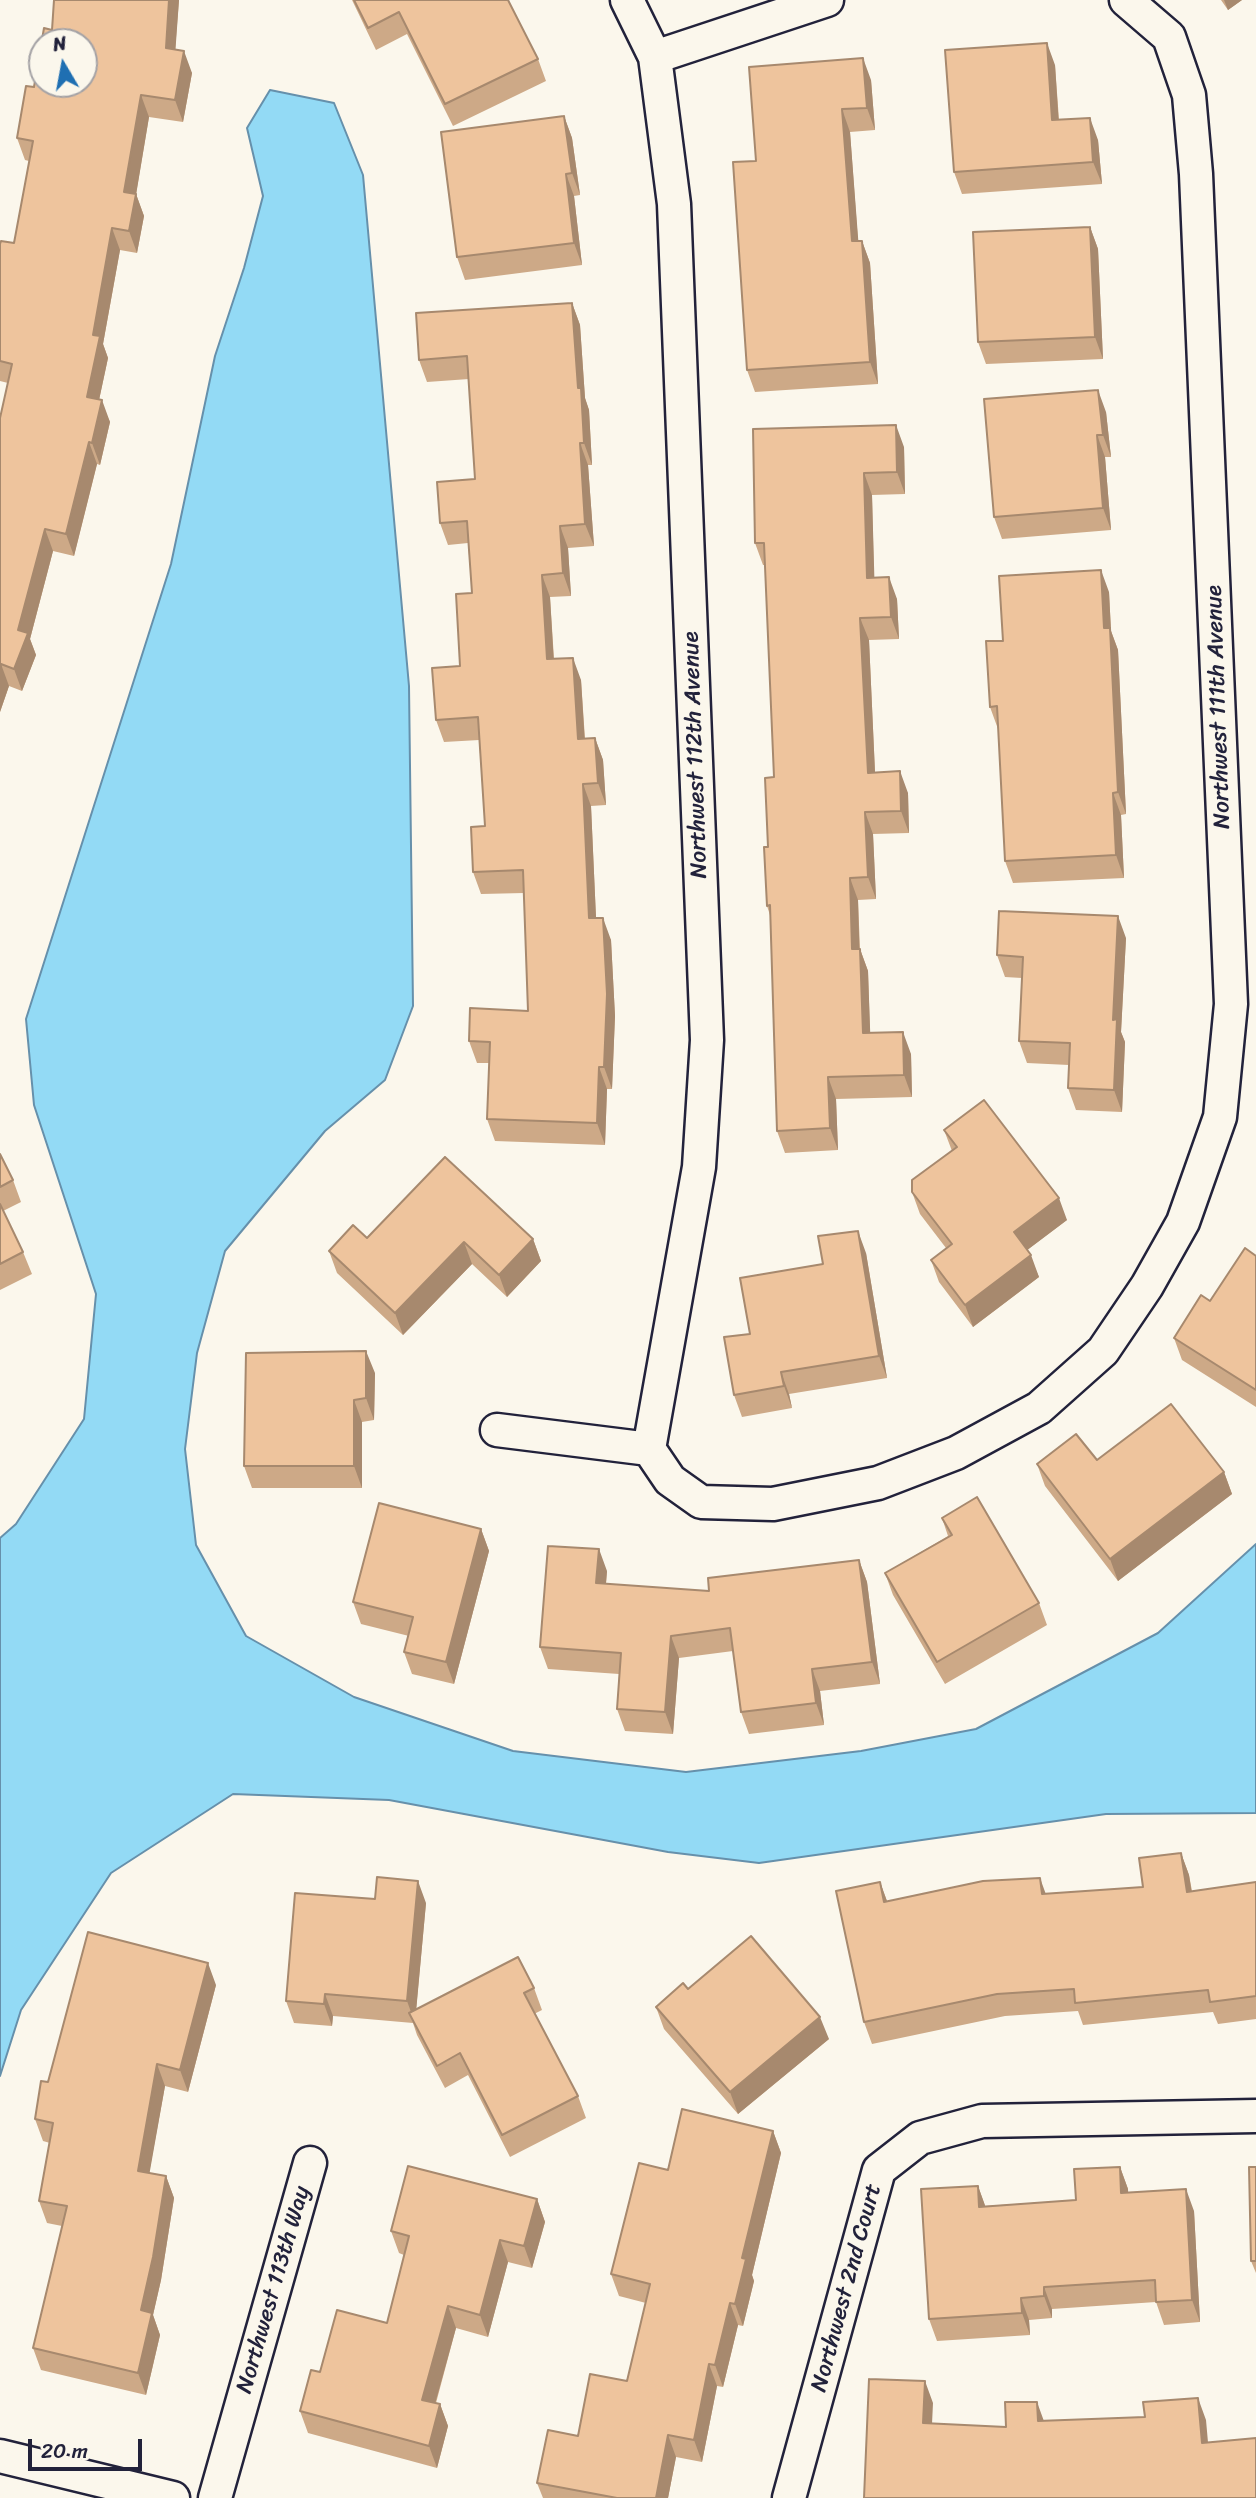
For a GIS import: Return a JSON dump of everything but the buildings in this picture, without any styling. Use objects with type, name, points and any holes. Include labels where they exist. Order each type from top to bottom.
[{"type":"street","name":"Northwest 112th Avenue","points":[[627,0],[655,57],[674,204],[707,1040],[699,1167],[649,1449]]},
{"type":"street","points":[[655,57],[827,0]]},
{"type":"street","name":"Northwest 111th Avenue","points":[[649,1449],[670,1480],[701,1502],[774,1504],[878,1482],[956,1453],[1039,1408],[1103,1350],[1147,1286],[1183,1222],[1220,1117],[1231,1004],[1196,174],[1189,96],[1169,37],[1126,0]]},
{"type":"street","points":[[497,1430],[649,1449]]},
{"type":"street","name":"Northwest 2nd Court","points":[[789,2498],[879,2170],[920,2138],[982,2121],[1256,2116]]},
{"type":"street","name":"Northwest 113th Way","points":[[215,2498],[310,2163]]},
{"type":"street","points":[[0,2456],[173,2498]]},
{"type":"water","points":[[270,90],[334,103],[363,175],[409,686],[413,1006],[385,1080],[325,1131],[225,1251],[197,1353],[185,1449],[196,1545],[246,1636],[354,1697],[513,1751],[686,1772],[861,1751],[976,1729],[1158,1633],[1256,1544],[1256,1813],[1106,1814],[759,1863],[668,1852],[389,1800],[233,1794],[111,1873],[21,2010],[0,2076],[0,1538],[16,1524],[84,1419],[96,1294],[34,1105],[26,1019],[171,564],[215,356],[244,268],[263,196],[247,128]]}]
